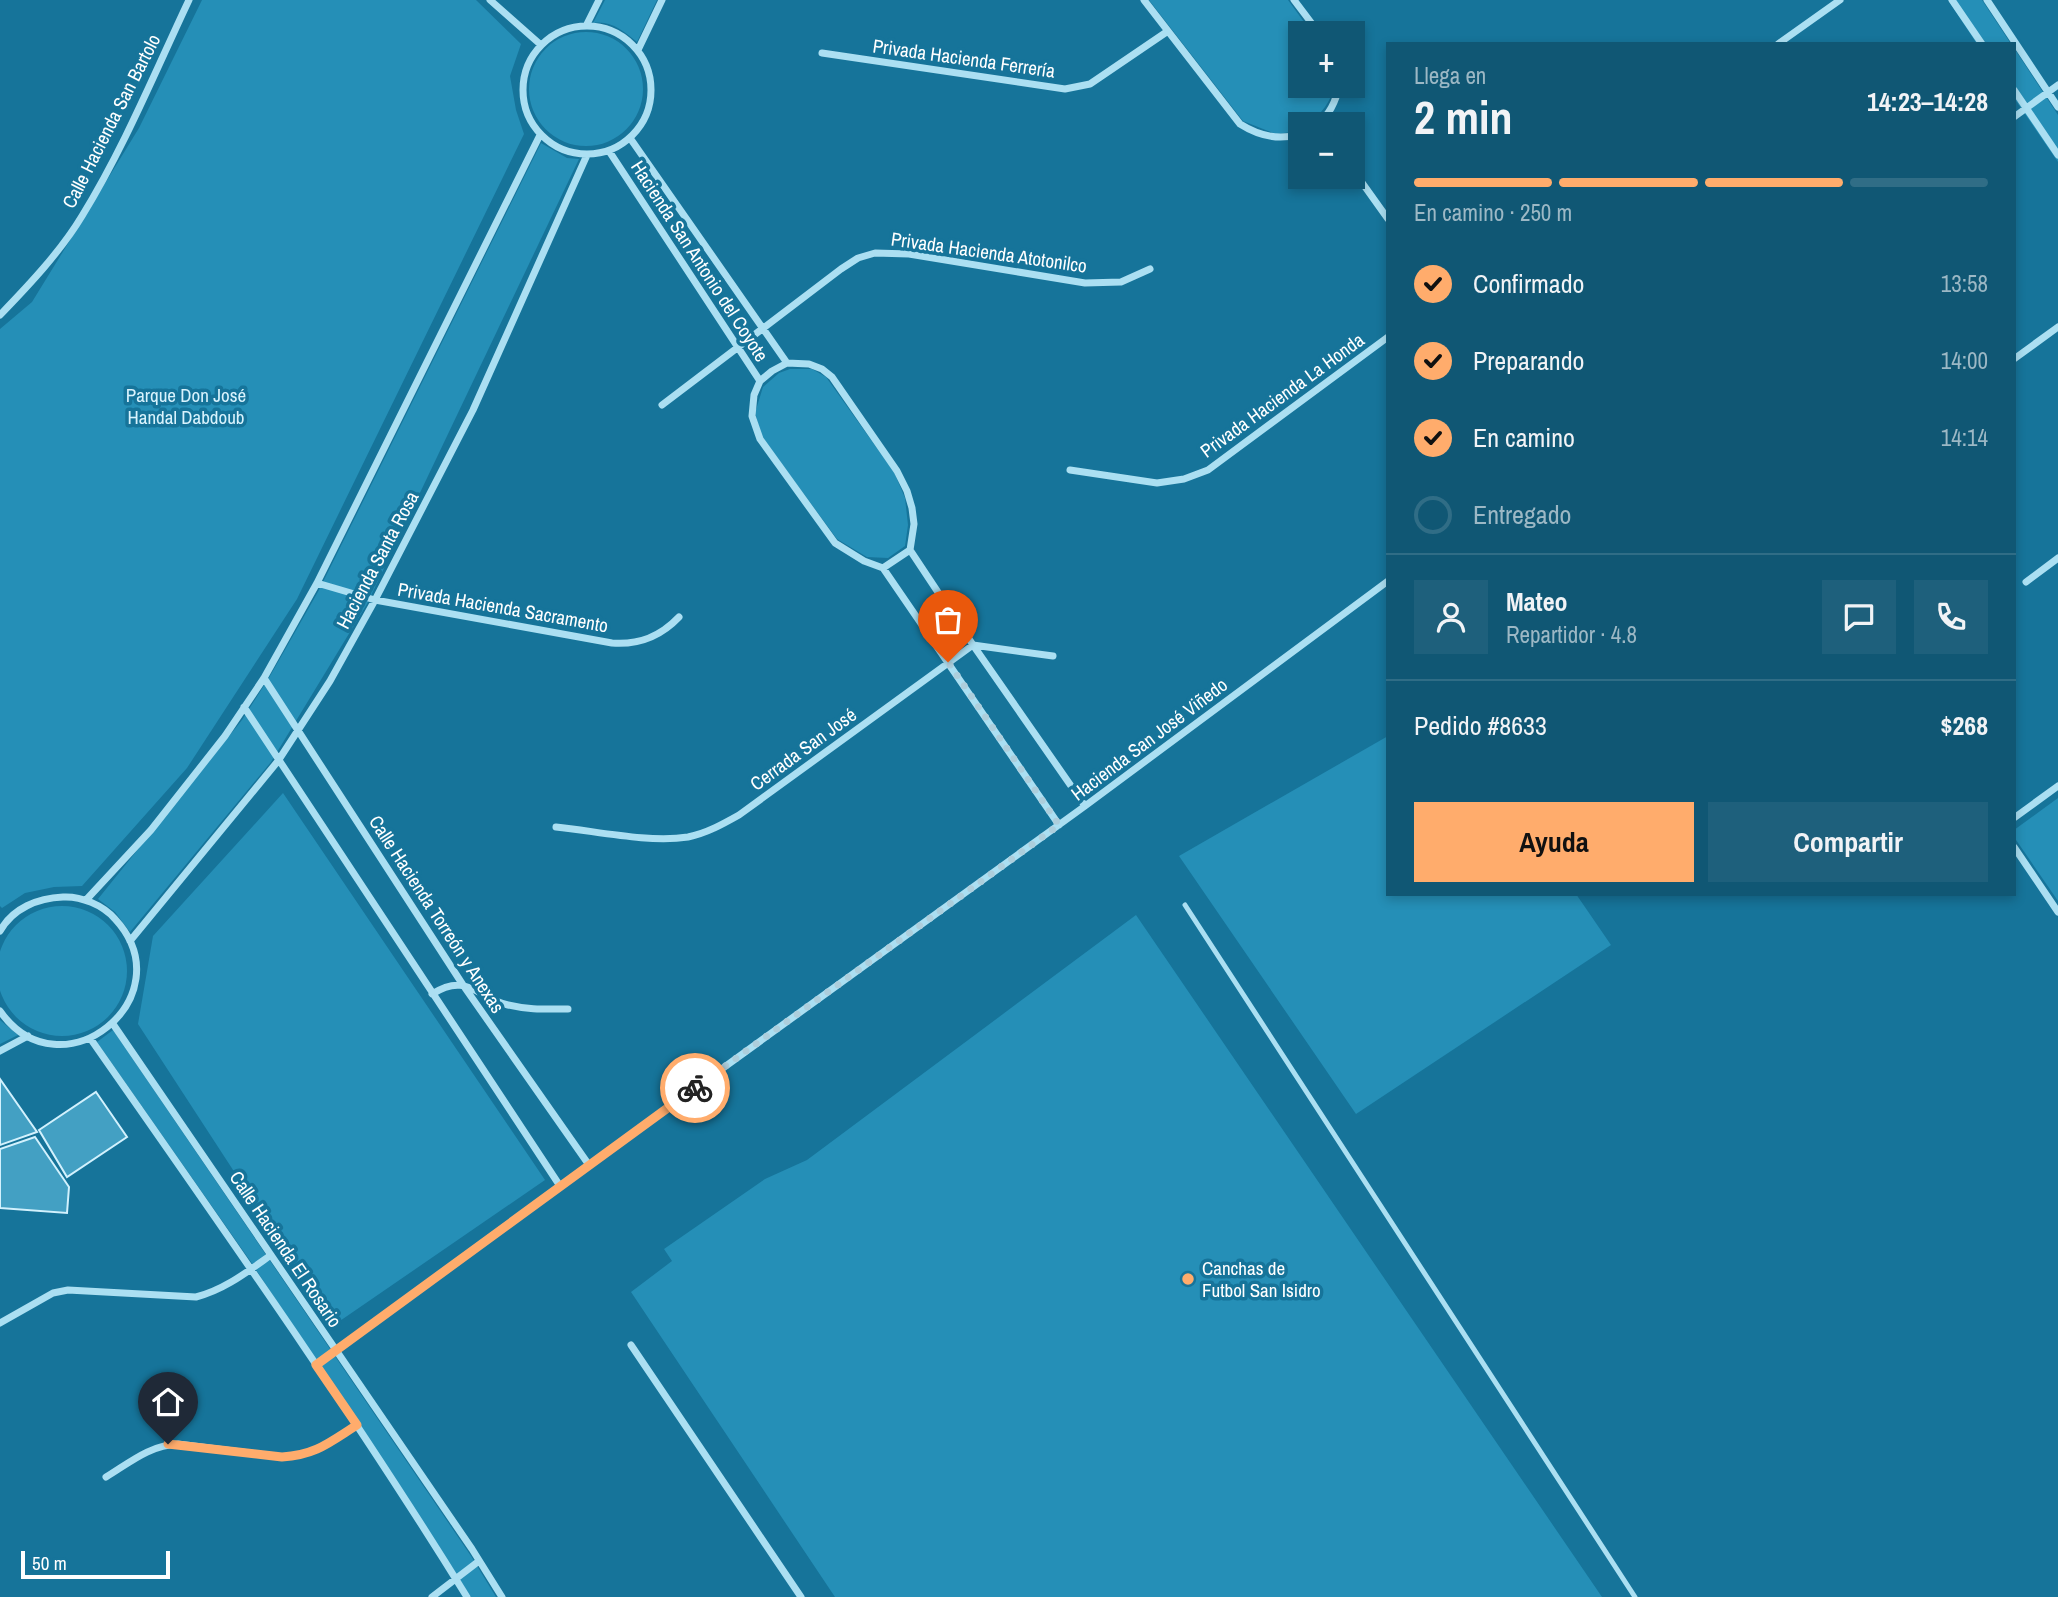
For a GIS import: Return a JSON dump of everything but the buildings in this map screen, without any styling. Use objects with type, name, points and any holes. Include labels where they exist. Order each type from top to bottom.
[{"type":"street","name":"Calle Hacienda San Bartolo","points":[[0,315],[35,279],[81,218],[121,144],[189,0]]},
{"type":"street","points":[[490,0],[541,45]]},
{"type":"street","points":[[586,26],[599,0]]},
{"type":"street","points":[[638,51],[663,0]]},
{"type":"street","points":[[1144,0],[1240,124],[1270,138],[1288,137]]},
{"type":"street","points":[[1294,0],[1310,21]]},
{"type":"street","points":[[1781,42],[1840,0]]},
{"type":"street","points":[[1952,0],[1981,42]]},
{"type":"street","points":[[1987,0],[2015,42]]},
{"type":"street","points":[[586,26],[606,28],[624,37],[638,51],[651,80],[652,96],[641,126],[630,138],[609,151],[587,155],[570,153],[554,146],[540,135],[530,122],[522,90],[524,74],[541,45],[569,28],[586,26]]},
{"type":"street","name":"Privada Hacienda Ferrería","points":[[822,53],[1065,89],[1090,84],[1168,31]]},
{"type":"street","points":[[2016,44],[2058,107]]},
{"type":"street","points":[[2016,116],[2058,85]]},
{"type":"street","points":[[2016,93],[2058,155]]},
{"type":"street","points":[[86,900],[150,830],[225,736],[264,678],[317,583],[540,135]]},
{"type":"street","points":[[630,138],[787,363]]},
{"type":"street","name":"Hacienda San Antonio del Coyote","points":[[609,151],[760,382],[754,395],[752,416],[760,439],[835,543],[864,561],[883,568]]},
{"type":"street","name":"Hacienda Santa Rosa","points":[[130,941],[278,761],[330,681],[473,410],[587,155]]},
{"type":"street","points":[[1365,187],[1386,216]]},
{"type":"street","name":"Privada Hacienda Atotonilco","points":[[662,405],[737,346],[858,258],[876,253],[909,254],[1085,284],[1121,282],[1150,269]]},
{"type":"street","points":[[2016,358],[2058,327]]},
{"type":"street","name":"Privada Hacienda La Honda","points":[[1070,470],[1157,483],[1184,479],[1208,470],[1386,338]]},
{"type":"street","points":[[760,382],[787,363],[809,363],[832,377],[897,471],[907,491],[914,524],[910,550],[1085,806]]},
{"type":"street","points":[[910,550],[883,568],[1059,825]]},
{"type":"street","points":[[2026,582],[2058,558]]},
{"type":"street","name":"Hacienda San José Viñedo","points":[[316,1365],[1085,806],[1386,582]]},
{"type":"street","name":"Privada Hacienda Sacramento","points":[[317,583],[375,600],[626,644],[659,634],[679,617]]},
{"type":"street","points":[[973,645],[1052,656]]},
{"type":"street","name":"Cerrada San José","points":[[556,827],[667,839],[714,829],[739,816],[973,645]]},
{"type":"street","name":"Calle Hacienda Torreón y Anexas","points":[[264,678],[463,985],[589,1164]]},
{"type":"street","points":[[244,707],[560,1186]]},
{"type":"street","points":[[2016,817],[2058,786]]},
{"type":"street","points":[[2016,850],[2058,912]]},
{"type":"street","points":[[0,1010],[13,1026],[28,1035],[59,1044],[75,1043],[90,1038],[113,1024],[132,994],[136,976],[135,958],[123,928],[113,916],[86,900],[68,896],[50,897],[16,912],[1,926]]},
{"type":"street","points":[[432,995],[443,988],[463,985],[505,1004],[533,1010],[568,1009]]},
{"type":"street","name":"Calle Hacienda El Rosario","points":[[113,1024],[502,1597]]},
{"type":"street","points":[[0,1051],[28,1035]]},
{"type":"street","name":"Calle Hacienda El Rosario","points":[[90,1038],[357,1425],[467,1597]]},
{"type":"street","points":[[0,1323],[53,1293],[68,1290],[196,1297],[223,1287],[271,1255]]},
{"type":"street","points":[[631,1345],[801,1597]]},
{"type":"street","points":[[106,1477],[153,1448],[168,1444],[282,1457],[298,1456],[319,1449],[357,1425]]},
{"type":"street","points":[[432,1597],[479,1561]]},
{"type":"lane","points":[[1185,905],[1635,1597]]},
{"type":"green space","name":"Parque Don José Handal Dabdoub","points":[[202,0],[476,0],[521,44],[510,76],[516,110],[524,134],[297,599],[187,768],[82,886],[54,887],[25,893],[2,908],[0,329],[32,302],[139,128]]},
{"type":"green space","points":[[605,0],[657,0],[637,42],[611,25],[593,23]]},
{"type":"green space","points":[[1149,0],[1288,0],[1303,21],[1288,21],[1288,98],[1330,98],[1321,112],[1288,112],[1288,132],[1276,134],[1243,121]]},
{"type":"green space","points":[[1948,0],[1982,0],[2010,42],[1976,42]]},
{"type":"green space","points":[[586,32],[608,36],[627,48],[639,67],[643,89],[639,111],[627,130],[608,142],[586,146],[564,142],[545,130],[533,111],[529,89],[533,67],[545,48],[564,36]]},
{"type":"green space","points":[[2016,51],[2058,115],[2058,162],[2016,101]]},
{"type":"green space","points":[[541,143],[567,158],[579,159],[367,604],[271,762],[130,932],[115,912],[98,899],[242,720],[270,676],[319,590]]},
{"type":"green space","points":[[790,369],[812,369],[826,377],[894,472],[905,498],[908,525],[905,546],[888,558],[867,557],[837,539],[762,437],[755,413],[763,387],[779,373]]},
{"type":"green space","points":[[1386,737],[1386,896],[1577,896],[1611,945],[1356,1114],[1179,856]]},
{"type":"green space","points":[[283,793],[545,1180],[334,1325],[138,1024],[153,936]]},
{"type":"green space","points":[[2058,798],[2058,901],[2016,840],[2016,829]]},
{"type":"green space","points":[[62,906],[87,911],[108,925],[122,946],[127,971],[122,996],[108,1017],[87,1031],[62,1036],[37,1031],[16,1017],[2,996],[-1,958],[2,946],[16,925],[37,911]]},
{"type":"green space","name":"Canchas de Futbol San Isidro","points":[[1136,915],[1602,1597],[835,1597],[631,1292],[672,1261],[664,1249],[765,1179],[807,1160]]},
{"type":"green space","points":[[0,1020],[18,1035],[0,1044]]},
{"type":"green space","points":[[113,1030],[471,1556],[496,1597],[471,1597],[251,1262],[97,1042]]},
{"type":"way so far","points":[[695,1088],[1059,825],[948,662]]},
{"type":"place","name":"Canchas de Futbol San Isidro","points":[[1188,1279]]},
{"type":"route","points":[[168,1444],[282,1457],[298,1456],[319,1449],[357,1425],[316,1365],[695,1088]]}]
